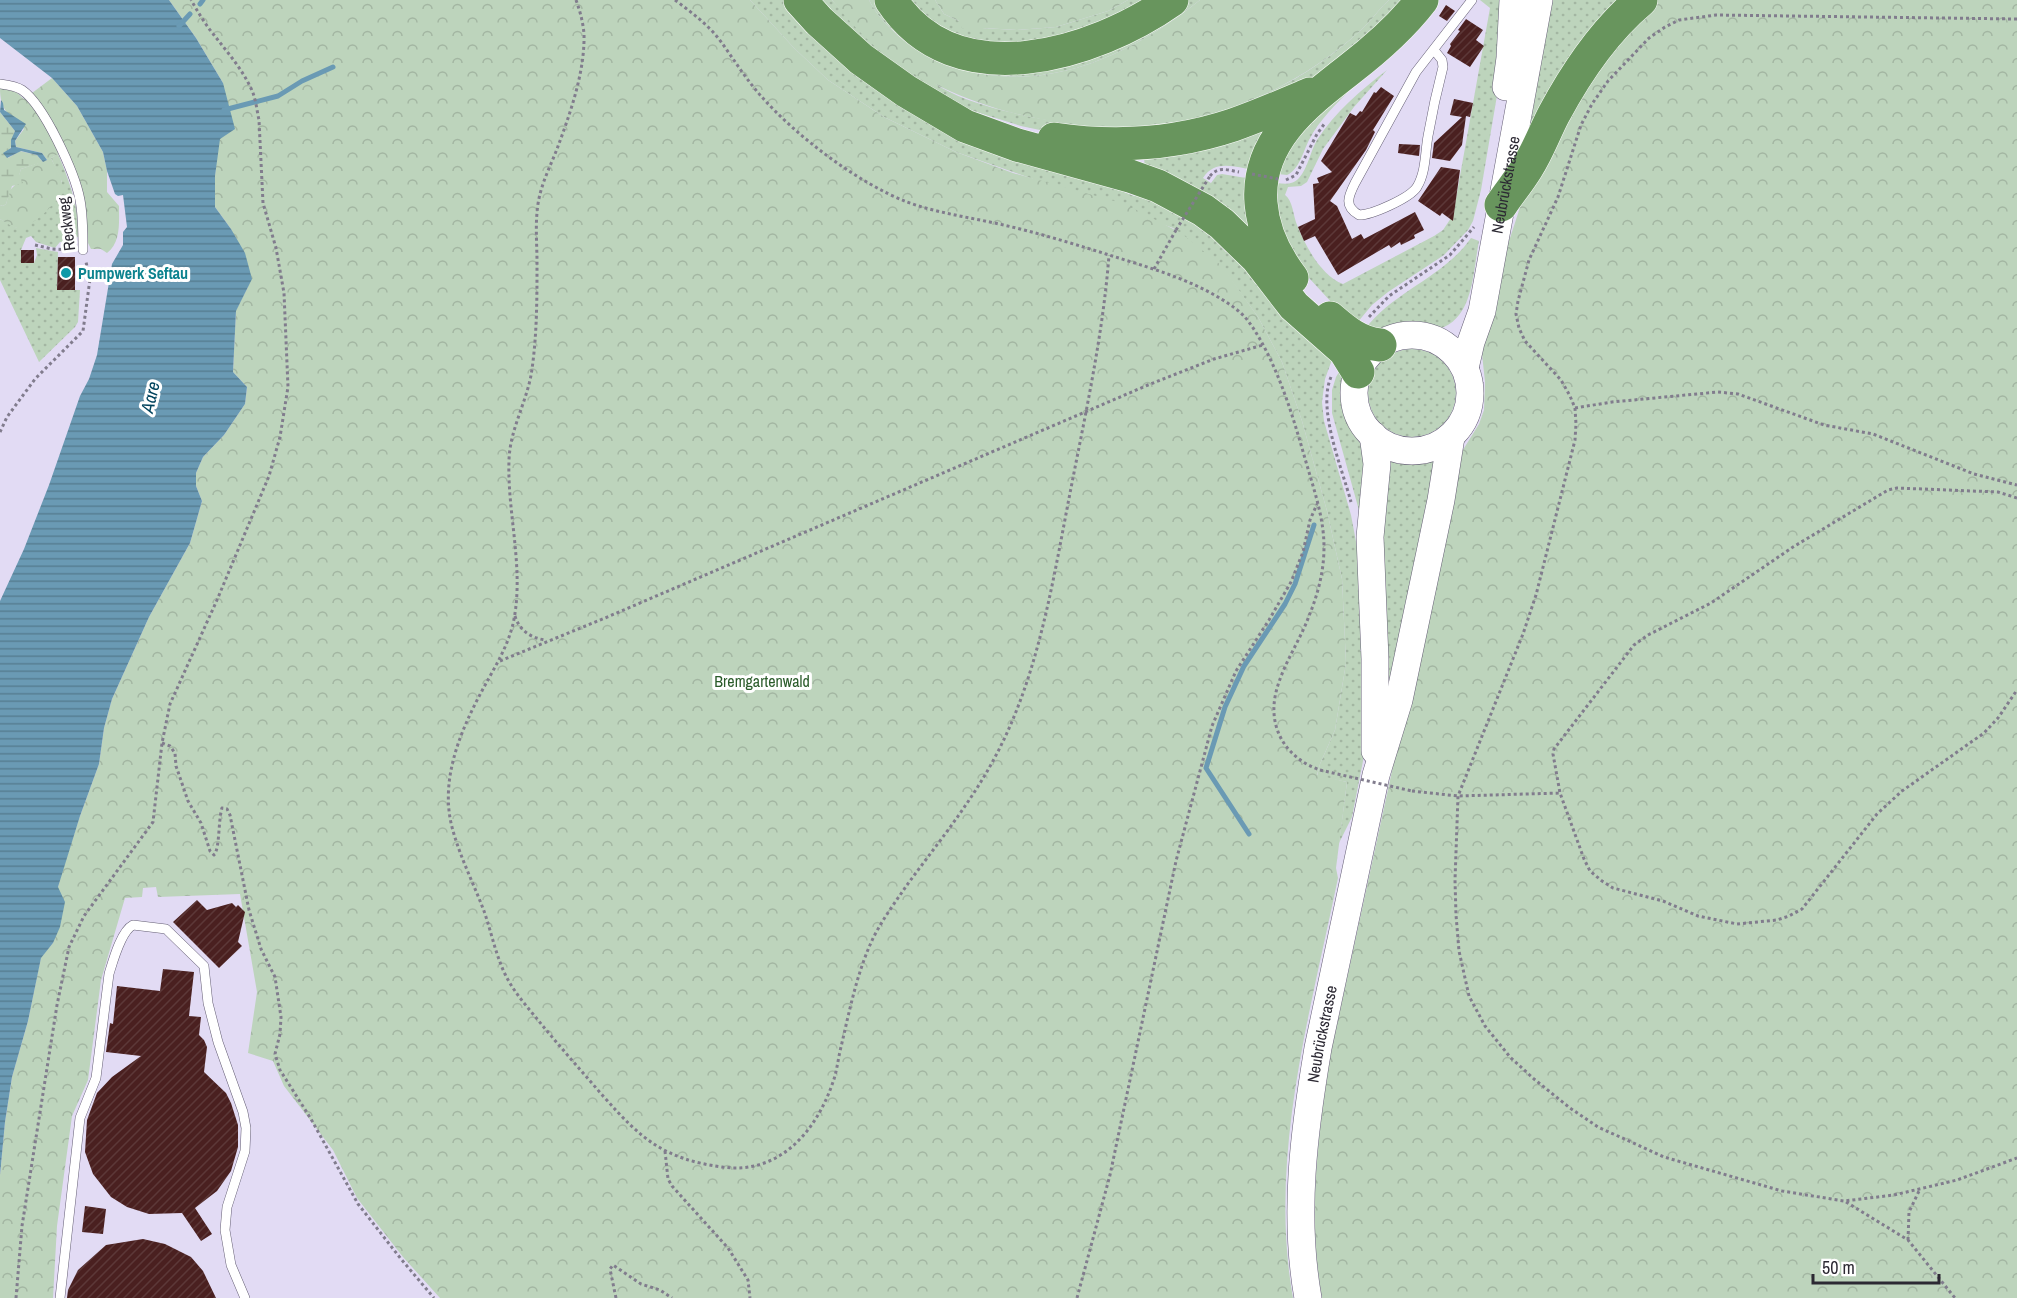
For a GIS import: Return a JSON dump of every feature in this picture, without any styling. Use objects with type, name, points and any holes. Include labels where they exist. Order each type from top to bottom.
[{"type":"highway","points":[[800,0],[861,60],[885,78],[965,126],[989,136],[1130,176],[1158,186],[1203,210],[1241,242],[1257,258],[1294,306],[1345,351],[1346,372]]},
{"type":"highway","points":[[891,0],[912,26],[942,46],[978,56],[1000,58],[1052,54],[1079,46],[1128,27],[1172,0]]},
{"type":"highway","points":[[1374,332],[1362,340],[1346,332],[1305,294],[1287,271],[1268,233],[1262,212],[1262,178],[1271,147],[1293,117],[1324,88],[1372,51],[1422,0]]},
{"type":"highway","points":[[1490,212],[1528,166],[1578,72],[1608,33],[1641,0]]},
{"type":"highway","points":[[929,104],[1021,133],[1076,142],[1124,144],[1165,140],[1208,132],[1259,115],[1324,88]]},
{"type":"main road","name":"Neubrückstrasse","points":[[1437,340],[1460,323],[1468,310],[1473,293],[1508,76],[1513,0]]},
{"type":"main road","name":"Neubrückstrasse","points":[[1473,373],[1470,342],[1482,311],[1490,212],[1539,0]]},
{"type":"main road","points":[[1374,332],[1396,338],[1414,335],[1437,340],[1448,347],[1473,373],[1469,405],[1460,435],[1426,449],[1412,451],[1391,446],[1373,435],[1364,425],[1356,406],[1355,385],[1346,372],[1367,357],[1374,332]]},
{"type":"main road","name":"Neubrückstrasse","points":[[1373,435],[1377,464],[1371,537],[1376,775]]},
{"type":"main road","name":"Neubrückstrasse","points":[[1308,1298],[1302,1245],[1301,1173],[1318,1048],[1376,775],[1399,700],[1441,500],[1460,435]]},
{"type":"lane","points":[[1434,50],[1442,60],[1443,67],[1419,183],[1413,192],[1400,200],[1367,214],[1359,215],[1348,204],[1351,191],[1416,72],[1472,0]]},
{"type":"lane","name":"Reckweg","points":[[0,84],[22,91],[50,126],[74,179],[80,200],[83,250]]},
{"type":"lane","points":[[60,1298],[80,1118],[96,1078],[109,975],[125,932],[129,926],[133,925],[166,929],[204,966],[208,1003],[218,1042],[243,1112],[246,1128],[245,1151],[227,1207],[225,1230],[231,1265],[245,1298]]},
{"type":"path","points":[[16,1298],[22,1226],[69,947],[84,915],[153,822],[162,743],[170,704],[269,476],[280,437],[288,387],[284,293],[276,248],[263,203],[259,120],[253,93],[191,0]]},
{"type":"path","points":[[576,0],[584,31],[582,58],[571,108],[538,199],[532,373],[511,441],[509,462],[516,546],[515,614],[510,636],[499,662],[458,740],[451,768],[448,795],[451,820],[459,848],[488,920],[496,952],[509,982],[565,1052],[624,1119],[645,1139],[665,1151],[698,1162],[723,1167],[740,1168],[761,1165],[780,1157],[794,1145],[823,1105],[834,1079],[852,1000],[871,942],[891,909],[969,802],[993,761],[1021,699],[1049,601],[1086,413],[1107,283],[1109,255]]},
{"type":"path","points":[[675,0],[696,15],[718,38],[760,96],[811,142],[879,189],[931,210],[1052,238],[1154,269],[1195,286],[1235,308],[1252,326],[1283,388],[1323,526],[1322,571],[1310,615],[1275,697],[1275,717],[1280,737],[1297,759],[1320,770],[1412,791],[1458,796],[1560,793]]},
{"type":"path","points":[[2017,20],[1716,15],[1679,21],[1649,38],[1608,81],[1592,104],[1581,125],[1558,197],[1529,260],[1516,314],[1525,342],[1561,381],[1570,396],[1575,408],[1575,440],[1536,595],[1523,634],[1458,796],[1455,904],[1461,966],[1475,1010],[1485,1026],[1510,1057],[1569,1108],[1623,1140],[1664,1157],[1782,1191],[1844,1201],[1894,1195],[1957,1180],[2017,1158]]},
{"type":"path","points":[[1154,269],[1176,230],[1216,170],[1222,169],[1278,179]]},
{"type":"path","points":[[1374,332],[1389,296],[1450,255],[1490,212]]},
{"type":"path","points":[[35,245],[52,249],[83,250]]},
{"type":"path","name":"Reckweg","points":[[0,432],[7,417],[34,379],[83,331],[90,279],[83,250]]},
{"type":"path","points":[[499,662],[1148,385],[1263,345]]},
{"type":"path","points":[[1346,372],[1327,392],[1329,421],[1352,507]]},
{"type":"path","points":[[1460,435],[1475,425],[1482,397],[1473,373]]},
{"type":"path","points":[[1575,408],[1612,402],[1718,392],[1738,394],[1824,425],[1873,434],[1974,474],[2017,485]]},
{"type":"path","points":[[2017,498],[1998,492],[1897,488],[1888,490],[1793,547],[1711,603],[1648,635],[1634,645],[1554,749],[1560,793],[1590,871],[1613,888],[1663,901],[1698,916],[1737,924],[1777,920],[1802,909],[1877,814],[1902,791],[1984,733],[1998,718],[2017,690]]},
{"type":"path","points":[[1077,1298],[1110,1175],[1176,861],[1212,726],[1236,671],[1291,582],[1303,552],[1310,520],[1318,503]]},
{"type":"path","points":[[515,614],[519,626],[528,635],[547,640]]},
{"type":"path","points":[[162,743],[170,746],[175,753],[176,766],[188,801],[201,823],[210,851],[214,855],[217,852],[222,808],[227,809],[230,815],[249,910],[261,949],[275,977],[281,1017],[276,1061],[358,1204],[400,1259],[434,1298]]},
{"type":"path","points":[[665,1151],[668,1179],[728,1248],[748,1280],[750,1298]]},
{"type":"path","points":[[1908,1240],[1909,1212],[1920,1189]]},
{"type":"path","points":[[1844,1201],[1908,1240],[1954,1298]]},
{"type":"path","points":[[616,1298],[610,1269],[613,1264],[641,1284],[660,1290],[672,1298]]},
{"type":"green space","name":"Bremgartenwald","points":[[169,0],[750,0],[794,48],[828,80],[884,117],[956,152],[1013,173],[1125,204],[1181,233],[1222,266],[1258,317],[1282,362],[1302,421],[1327,511],[1342,579],[1346,663],[1335,730],[1317,775],[1347,782],[1336,868],[1338,878],[1305,1034],[1289,1139],[1286,1192],[1287,1245],[1293,1298],[440,1298],[403,1257],[357,1198],[333,1150],[284,1086],[273,1061],[248,1053],[257,992],[240,894],[158,897],[156,887],[143,888],[142,897],[125,898],[101,980],[88,1080],[72,1116],[57,1226],[53,1298],[0,1298],[0,1175],[5,1122],[12,1077],[28,1021],[41,957],[53,943],[61,875],[99,764],[104,728],[112,699],[149,617],[190,543],[202,501],[196,486],[196,473],[203,457],[224,435],[245,404],[247,387],[233,372],[236,310],[248,287],[231,229],[215,207],[215,176],[223,83],[196,38]]},
{"type":"green space","points":[[750,0],[785,0],[825,47],[1121,182],[1124,192],[1134,196],[1139,193],[1217,233],[1216,241],[1226,252],[1233,250],[1333,357],[1325,379],[1322,402],[1324,421],[1351,515],[1360,563],[1366,633],[1360,651],[1367,651],[1363,761],[1352,817],[1339,843],[1347,782],[1317,776],[1335,730],[1346,663],[1342,579],[1327,511],[1302,421],[1282,362],[1258,317],[1221,266],[1173,228],[956,152],[884,117],[828,80],[794,48]]},
{"type":"green space","points":[[814,0],[832,0],[886,48],[941,88],[958,96],[1027,116],[1077,123],[1126,124],[1203,113],[1256,98],[1290,82],[1327,58],[1361,30],[1389,0],[1407,0],[1325,74],[1225,120],[1054,133],[1021,126],[973,111],[916,84]]},
{"type":"green space","points":[[832,0],[869,0],[889,27],[907,43],[926,55],[972,72],[1007,76],[1041,75],[1075,68],[1108,57],[1171,22],[1200,0],[1389,0],[1339,49],[1302,74],[1263,95],[1224,110],[1184,119],[1143,125],[1101,125],[1060,122],[1019,114],[979,103],[941,87],[905,69],[886,56],[858,30]]},
{"type":"green space","points":[[869,0],[882,0],[979,63],[1182,0],[1200,0],[1171,22],[1108,57],[1075,68],[1041,75],[1007,76],[972,72],[926,55],[907,43],[889,27]]},
{"type":"green space","points":[[907,0],[935,0],[944,14],[959,21],[982,28],[1017,30],[1056,27],[1108,11],[1128,0],[1149,0],[1087,30],[1008,45],[945,33]]},
{"type":"green space","points":[[935,0],[1128,0],[1108,11],[1056,27],[1017,30],[983,28],[975,31],[962,28],[959,21],[944,14]]},
{"type":"green space","points":[[1480,0],[1506,0],[1503,60],[1481,190],[1473,221],[1468,230],[1444,255],[1388,292],[1372,305],[1357,323],[1333,304],[1298,266],[1275,212],[1278,204],[1277,183],[1292,183],[1299,178],[1305,170],[1317,140],[1332,120],[1387,70],[1354,107],[1323,149],[1307,182],[1301,186],[1288,187],[1285,195],[1291,204],[1300,233],[1309,250],[1328,274],[1343,284],[1443,230],[1453,215],[1490,8]]},
{"type":"green space","points":[[1547,0],[1631,0],[1521,163]]},
{"type":"green space","points":[[1656,0],[2017,0],[2017,1298],[1322,1298],[1315,1236],[1316,1175],[1331,1052],[1461,453],[1479,424],[1484,410],[1485,382],[1482,354],[1500,259],[1510,238],[1525,192],[1585,83]]},
{"type":"green space","points":[[52,78],[77,106],[103,152],[107,171],[107,192],[119,206],[117,238],[112,249],[107,253],[101,249],[91,249],[88,243],[85,206],[66,150],[51,158],[60,177],[62,189],[50,207],[36,220],[23,227],[17,228],[0,219],[0,205],[6,204],[10,190],[16,184],[21,169],[47,160],[42,153],[16,147],[15,141],[24,129],[3,107],[0,88],[14,90],[24,99]]},
{"type":"green space","points":[[1354,86],[1318,125],[1295,169],[1287,175],[1278,174],[1284,155],[1301,130]]},
{"type":"green space","points":[[0,112],[15,131],[8,158],[20,151],[37,155],[43,162],[21,169],[19,176],[23,183],[12,186],[6,204],[3,206],[0,205]]},
{"type":"green space","points":[[1266,121],[1254,170],[1219,166],[1213,168],[1203,178],[1211,183],[1217,175],[1222,174],[1252,179],[1263,236],[1145,168],[1144,158]]},
{"type":"green space","points":[[58,154],[70,184],[77,216],[78,237],[74,238],[74,241],[60,242],[55,248],[36,242],[31,236],[26,238],[21,250],[21,263],[34,263],[37,255],[36,248],[58,252],[57,290],[80,290],[78,322],[39,362],[0,280],[0,219],[17,228],[62,182],[51,158]]},
{"type":"green space","points":[[1471,238],[1479,241],[1470,292],[1459,316],[1450,324],[1435,330],[1407,328],[1383,334],[1365,329],[1390,304],[1460,252]]},
{"type":"green space","points":[[1403,349],[1421,349],[1437,356],[1449,368],[1456,384],[1456,402],[1449,418],[1437,430],[1421,437],[1403,437],[1387,430],[1375,418],[1368,402],[1368,384],[1375,368],[1387,356]]},
{"type":"green space","points":[[1342,367],[1349,414],[1367,448],[1360,514],[1332,413],[1332,390]]},
{"type":"green space","points":[[1391,454],[1414,458],[1432,455],[1441,460],[1394,686],[1384,699],[1383,459]]},
{"type":"water","name":"Aare","points":[[0,0],[169,0],[196,38],[223,83],[235,129],[220,139],[215,176],[215,207],[245,253],[252,279],[236,311],[233,372],[247,387],[245,404],[224,435],[203,457],[196,473],[196,486],[202,501],[190,543],[149,617],[112,699],[104,728],[99,764],[58,887],[65,902],[60,927],[53,943],[41,958],[28,1021],[12,1077],[0,1175],[0,601],[24,549],[80,396],[89,379],[97,355],[112,264],[123,245],[123,232],[127,227],[123,195],[115,194],[103,152],[77,106],[52,78],[0,38]]},
{"type":"water","points":[[1,100],[4,110],[26,124],[15,141],[16,147],[42,153],[47,160],[43,162],[37,155],[21,151],[7,158],[3,153],[11,148],[11,140],[15,131],[0,112]]},
{"type":"building","points":[[1446,5],[1455,11],[1447,21],[1439,16]]},
{"type":"building","points":[[1466,19],[1483,30],[1476,40],[1484,46],[1470,67],[1447,53]]},
{"type":"building","points":[[1381,87],[1394,96],[1373,130],[1375,132],[1366,150],[1330,201],[1337,206],[1352,239],[1361,234],[1364,239],[1415,212],[1424,230],[1401,245],[1400,242],[1391,248],[1389,245],[1338,275],[1315,236],[1304,241],[1298,227],[1315,219],[1313,184],[1319,183],[1317,178],[1332,172],[1321,161],[1350,113],[1356,116],[1360,111],[1362,112],[1374,92],[1376,93]]},
{"type":"building","points":[[1454,99],[1473,103],[1470,117],[1466,116],[1462,145],[1450,161],[1432,158],[1434,143],[1462,117],[1450,115]]},
{"type":"building","points":[[1399,144],[1420,145],[1419,156],[1398,153]]},
{"type":"building","points":[[1441,167],[1460,170],[1453,221],[1442,213],[1440,216],[1418,201]]},
{"type":"building","points":[[21,250],[34,250],[34,263],[21,263]]},
{"type":"building","name":"Pumpwerk Seftau","points":[[58,257],[75,257],[75,290],[57,290]]},
{"type":"building","points":[[197,900],[207,910],[232,903],[245,912],[238,942],[242,946],[219,968],[173,922]]},
{"type":"building","points":[[163,969],[194,972],[189,1016],[201,1017],[199,1035],[207,1047],[204,1072],[226,1093],[238,1125],[238,1147],[231,1171],[217,1191],[195,1208],[212,1234],[201,1241],[182,1213],[149,1214],[127,1207],[111,1197],[93,1174],[85,1152],[87,1120],[97,1093],[112,1077],[141,1056],[106,1052],[110,1023],[113,1024],[117,986],[160,991]]},
{"type":"building","points":[[85,1206],[106,1209],[103,1234],[82,1232]]},
{"type":"building","points":[[143,1239],[165,1244],[191,1257],[203,1271],[216,1298],[67,1298],[68,1290],[78,1270],[106,1245]]},
{"type":"waterway","points":[[200,4],[203,0]]},
{"type":"waterway","points":[[179,26],[190,14]]},
{"type":"waterway","points":[[224,110],[278,96],[302,81],[333,67]]},
{"type":"waterway","points":[[1249,834],[1206,768],[1225,707],[1244,666],[1285,604],[1295,584],[1314,525]]},
{"type":"place","name":"Pumpwerk Seftau","points":[[66,273]]}]
